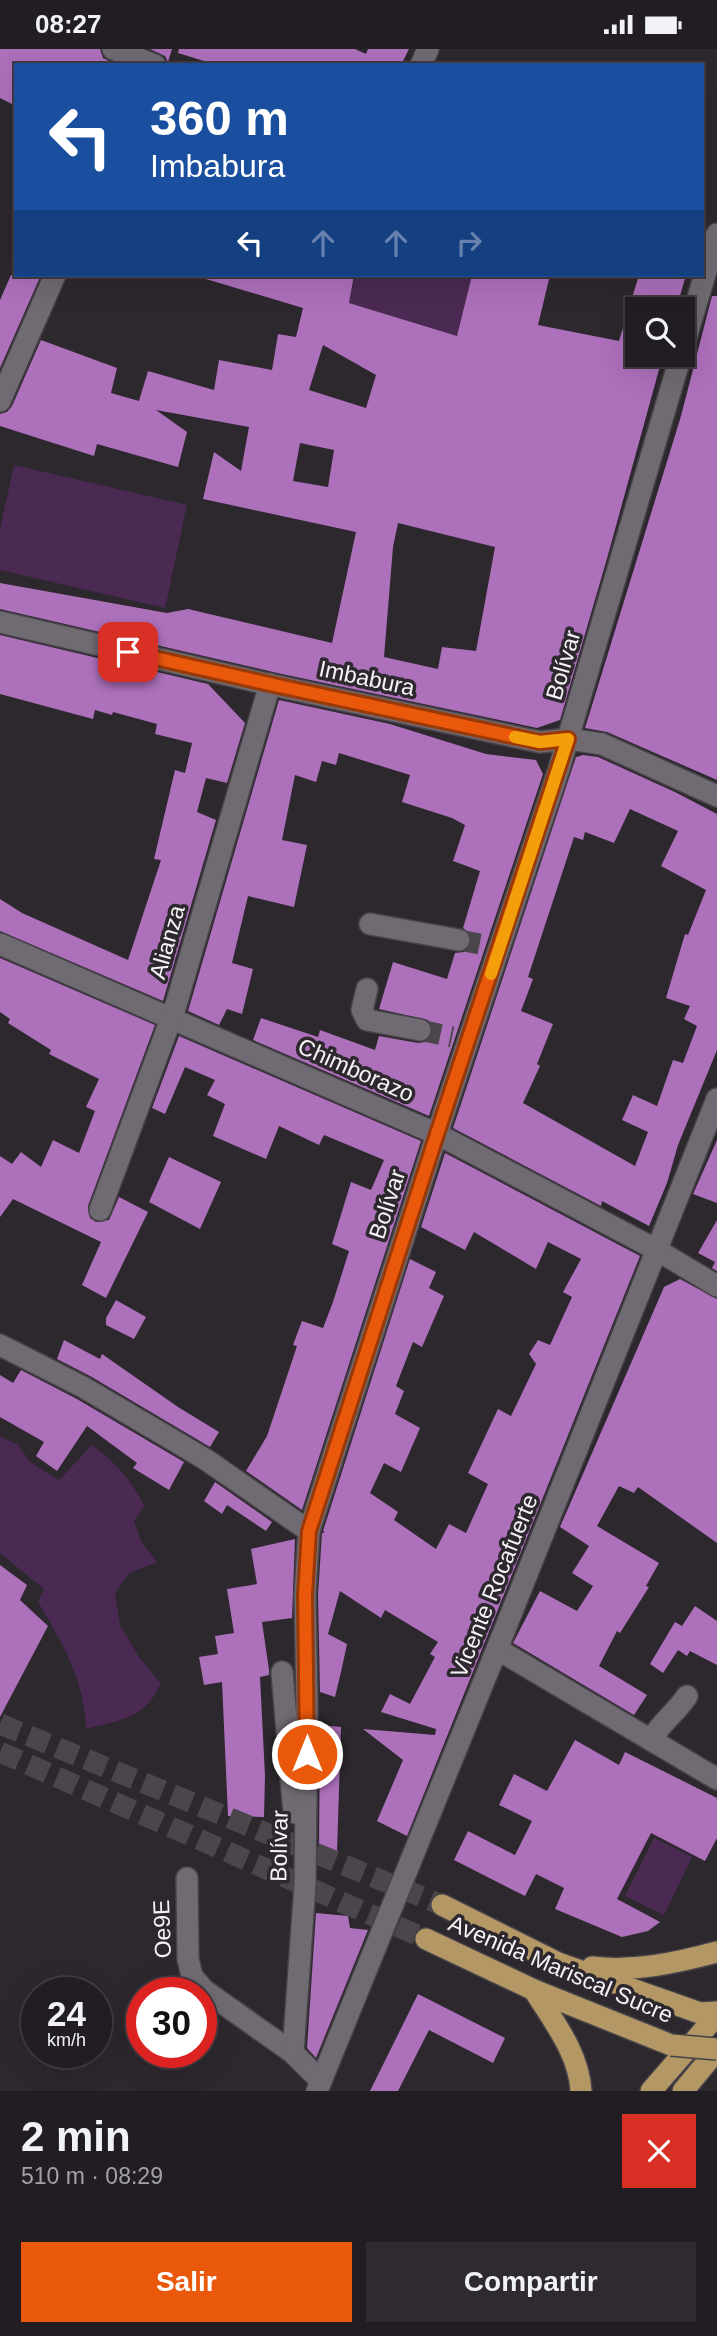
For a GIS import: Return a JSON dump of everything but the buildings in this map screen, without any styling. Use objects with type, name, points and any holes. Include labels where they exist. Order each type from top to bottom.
[{"type":"main road","name":"Avenida Mariscal Sucre","points":[[442,1905],[558,1963],[711,2013]]},
{"type":"main road","name":"Avenida Mariscal Sucre","points":[[426,1939],[534,1990],[671,2045],[717,2050]]},
{"type":"main road","points":[[558,1963],[610,1969],[650,1967],[717,1952]]},
{"type":"main road","points":[[534,1990],[565,2038],[574,2058],[581,2091]]},
{"type":"main road","points":[[652,2091],[711,2013]]},
{"type":"main road","points":[[683,2091],[717,2050]]},
{"type":"street","points":[[113,49],[147,63]]},
{"type":"street","name":"Bolívar","points":[[695,309],[717,234]]},
{"type":"street","points":[[0,401],[54,277]]},
{"type":"street","name":"Bolívar","points":[[293,2053],[305,1885],[305,1595],[309,1531],[437,1134],[460,1039],[568,739],[678,367]]},
{"type":"street","name":"Imbabura","points":[[0,622],[540,742],[568,739],[602,744],[717,796]]},
{"type":"street","name":"Alianza","points":[[100,1210],[171,1018],[270,684]]},
{"type":"street","points":[[370,924],[459,940]]},
{"type":"street","name":"Chimborazo","points":[[0,943],[437,1134],[657,1251],[717,1286]]},
{"type":"street","points":[[367,989],[362,1010],[367,1020],[420,1030]]},
{"type":"street","name":"Vicente Rocafuerte","points":[[319,2086],[717,1099]]},
{"type":"street","points":[[0,1345],[83,1387],[205,1459],[309,1531]]},
{"type":"street","points":[[497,1649],[717,1779]]},
{"type":"street","points":[[282,1672],[300,1876],[305,1885]]},
{"type":"street","points":[[651,1740],[659,1726],[678,1710],[687,1696]]},
{"type":"street","name":"Oe9E","points":[[187,1878],[188,1959],[192,1976],[204,1990],[293,2053]]},
{"type":"street","points":[[293,2053],[319,2086]]},
{"type":"shaded area","points":[[355,277],[472,277],[457,336],[349,303]]},
{"type":"shaded area","points":[[14,465],[187,505],[165,608],[0,570],[0,529]]},
{"type":"shaded area","points":[[0,1436],[18,1445],[31,1463],[59,1480],[92,1445],[122,1472],[144,1506],[134,1521],[141,1541],[157,1562],[128,1574],[115,1593],[120,1625],[139,1657],[161,1684],[147,1705],[130,1716],[86,1729],[77,1678],[38,1602],[44,1589],[0,1553]]},
{"type":"shaded area","points":[[654,1838],[692,1857],[664,1915],[625,1896]]},
{"type":"tunnel","points":[[459,940],[485,945]]},
{"type":"tunnel","points":[[420,1030],[452,1037]]},
{"type":"tunnel","points":[[0,1724],[442,1905]]},
{"type":"tunnel","points":[[0,1752],[426,1939]]},
{"type":"slow traffic","points":[[491,974],[568,739],[540,742],[515,737]]},
{"type":"route","points":[[128,652],[540,742],[568,739],[309,1531],[305,1595],[307,1754]]}]
